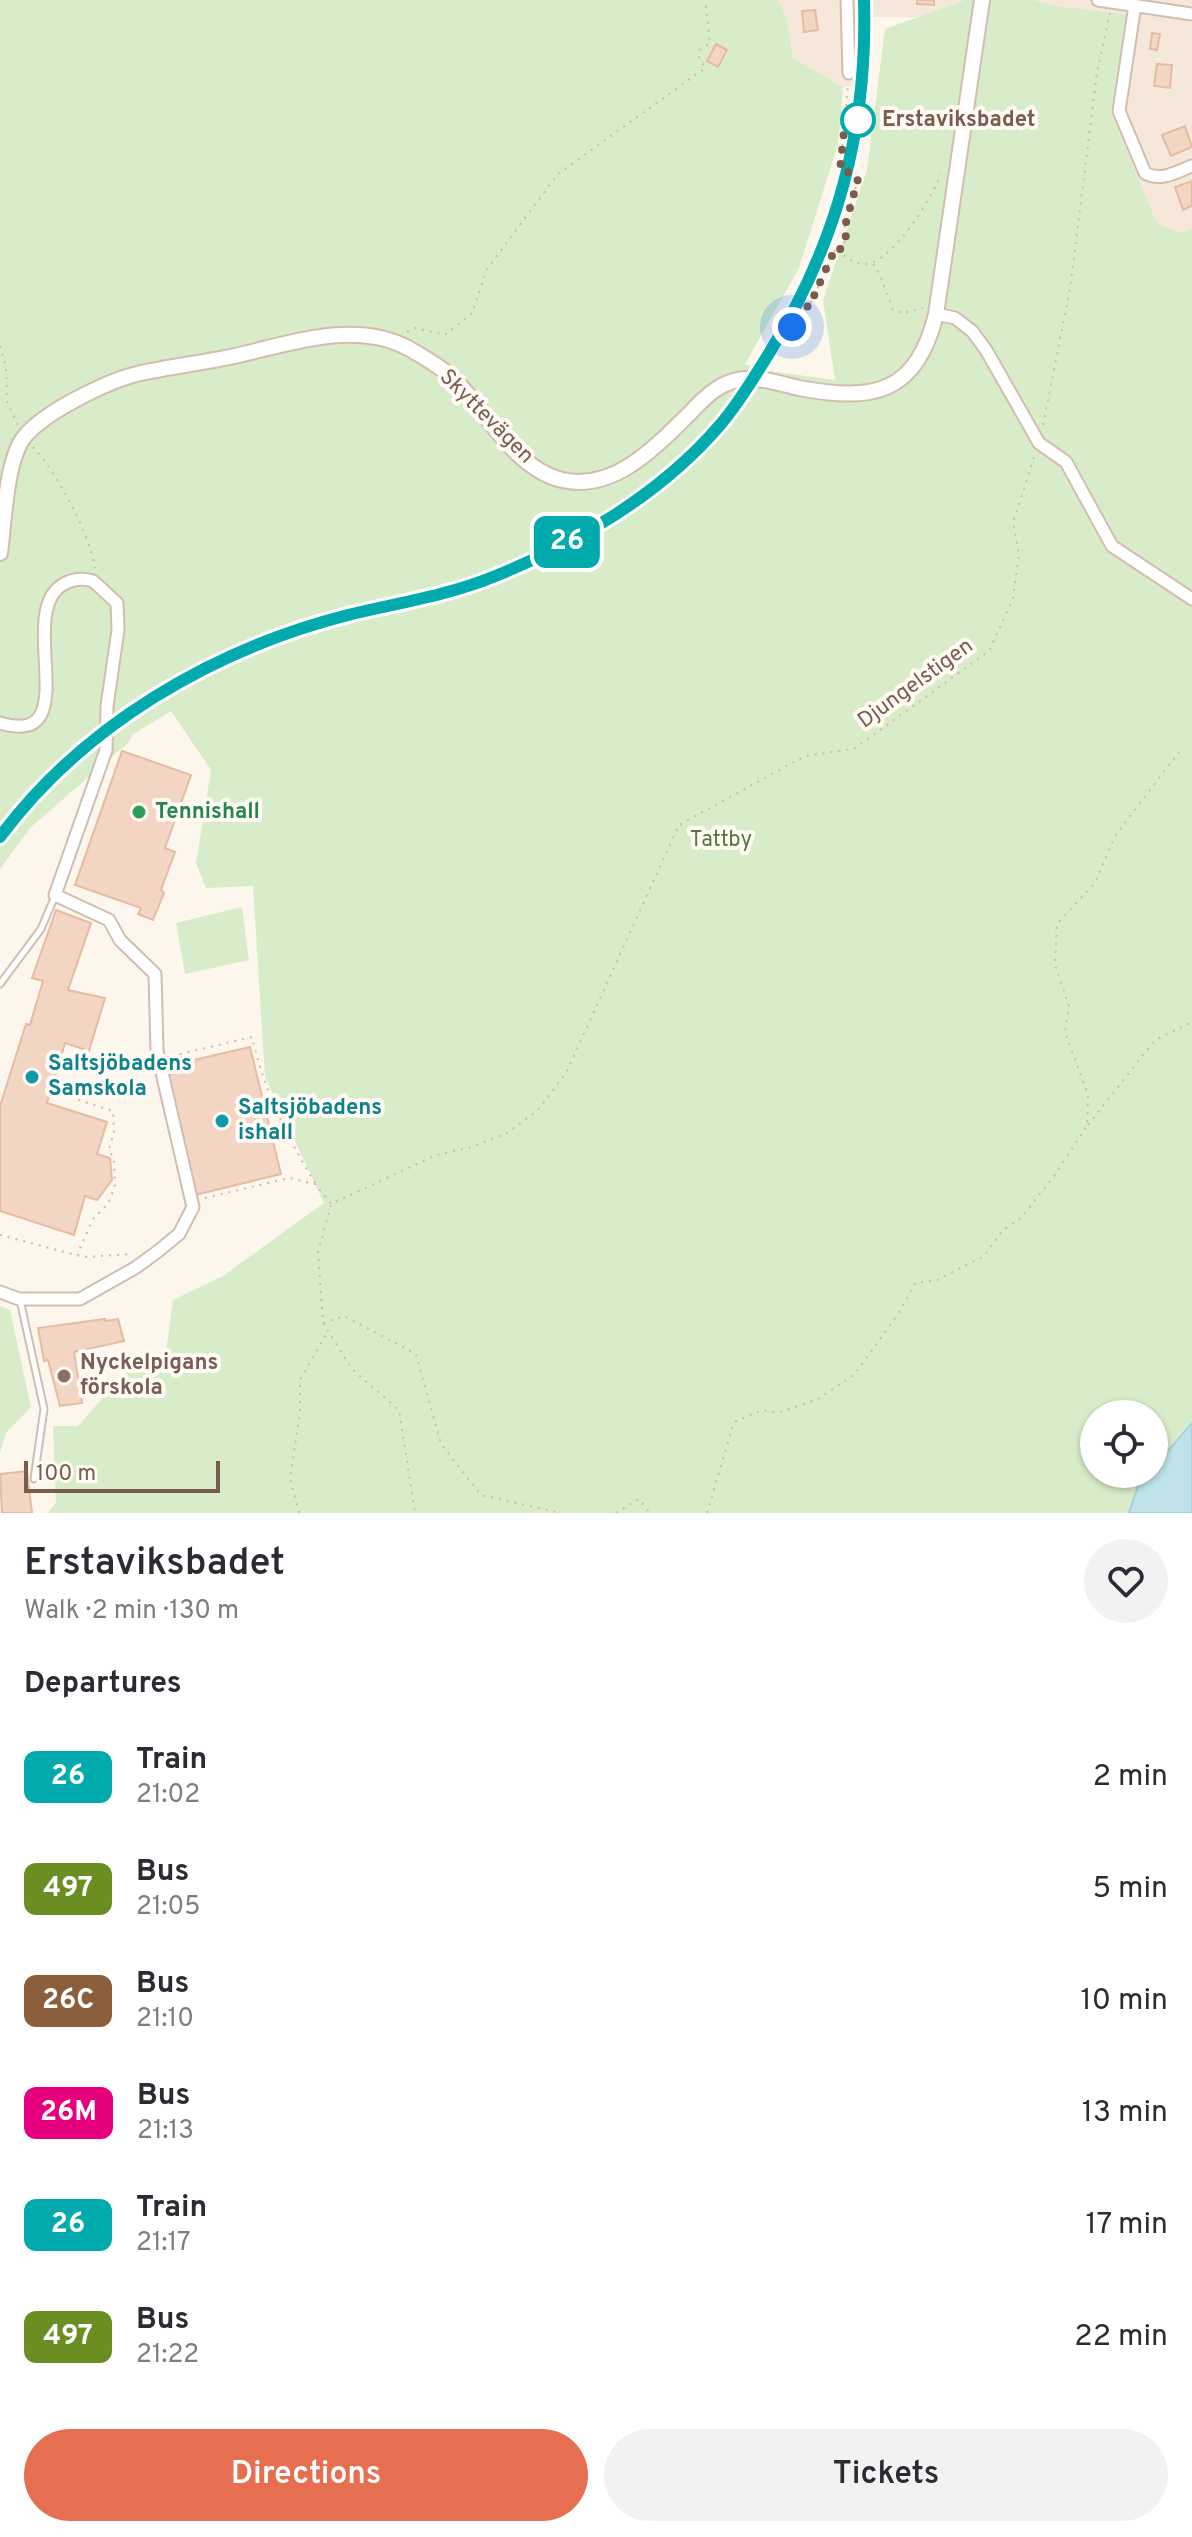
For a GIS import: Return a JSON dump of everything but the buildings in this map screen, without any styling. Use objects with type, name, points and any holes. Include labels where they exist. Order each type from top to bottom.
[{"type":"street","points":[[847,0],[849,73]]},
{"type":"street","name":"Skyttevägen","points":[[23,437],[63,405],[137,374],[326,335],[365,336],[406,347],[451,376],[522,459],[558,479],[587,482],[616,474],[640,458],[703,400],[728,382],[755,378],[798,388],[874,393],[902,379],[926,349],[982,0]]},
{"type":"street","points":[[1098,0],[1192,14]]},
{"type":"street","points":[[1135,5],[1119,111],[1145,173],[1160,178],[1192,166]]},
{"type":"street","points":[[932,310],[955,318],[972,331],[1039,443],[1066,462],[1112,546],[1192,599]]},
{"type":"street","points":[[0,553],[10,470],[23,437]]},
{"type":"street","points":[[0,723],[26,726],[43,713],[46,688],[44,619],[49,596],[70,580],[84,579],[98,584],[112,596],[119,612],[107,706],[106,750],[55,895],[109,920],[120,940],[155,974],[159,1059],[193,1207],[179,1234],[157,1252],[80,1299],[19,1299],[0,1292]]},
{"type":"lane","points":[[0,984],[41,929],[55,895]]},
{"type":"lane","points":[[19,1299],[44,1409],[34,1479]]},
{"type":"path","points":[[388,342],[416,328],[445,335],[472,313],[487,269],[558,174],[705,68],[699,57],[700,50],[710,43],[705,0]]},
{"type":"path","name":"Djungelstigen","points":[[331,1204],[436,1155],[472,1147],[507,1133],[537,1111],[566,1073],[679,825],[805,756],[854,749],[989,651],[1013,599],[1019,554],[1013,523],[1039,443],[1070,289],[1097,72],[1112,2]]},
{"type":"path","points":[[804,305],[809,307],[837,250],[846,239],[845,226],[858,179],[855,174],[840,170],[849,73]]},
{"type":"path","points":[[830,247],[845,258],[863,264],[872,263],[914,226],[935,190],[946,162]]},
{"type":"path","points":[[792,327],[830,247],[852,181]]},
{"type":"path","points":[[872,263],[880,275],[893,310],[903,313],[932,310]]},
{"type":"path","points":[[0,346],[6,367],[7,401],[23,437],[49,464],[91,548],[98,584]]},
{"type":"path","points":[[1087,1126],[1088,1095],[1065,1032],[1069,1006],[1055,965],[1057,924],[1095,883],[1115,836],[1179,752]]},
{"type":"path","points":[[707,1513],[734,1422],[762,1410],[777,1413],[818,1399],[854,1375],[899,1313],[915,1283],[937,1280],[984,1256],[1003,1230],[1021,1218],[1087,1126],[1155,1040],[1192,1022]]},
{"type":"path","points":[[159,1059],[252,1037],[261,1077],[296,1153],[331,1204],[318,1253],[323,1323],[352,1369],[399,1410],[415,1513]]},
{"type":"path","points":[[63,1095],[113,1111],[114,1132],[109,1149],[114,1160],[115,1185],[108,1204],[93,1219],[77,1255]]},
{"type":"path","points":[[193,1207],[197,1200],[289,1178],[315,1184]]},
{"type":"path","points":[[0,1235],[84,1257],[157,1252]]},
{"type":"path","points":[[323,1323],[344,1316],[416,1354],[441,1444],[481,1495],[561,1513]]},
{"type":"path","points":[[299,1513],[290,1478],[300,1412],[300,1380],[329,1330]]},
{"type":"path","points":[[616,1513],[639,1499],[650,1513]]},
{"type":"shaded area","points":[[768,0],[970,0],[967,17],[859,17],[856,85],[843,87],[793,58]]},
{"type":"shaded area","points":[[1034,0],[1192,0],[1192,229],[1180,234],[1157,223],[1111,113],[1127,14],[1056,6]]},
{"type":"green space","name":"Tattby","points":[[0,0],[779,0],[786,18],[793,58],[843,87],[838,144],[799,268],[745,364],[776,372],[835,380],[823,300],[867,170],[885,29],[965,0],[1034,0],[1056,6],[1127,14],[1111,113],[1157,223],[1180,233],[1192,229],[1192,1513],[47,1513],[56,1503],[53,1426],[78,1426],[135,1361],[165,1358],[173,1300],[223,1276],[324,1203],[265,1077],[253,886],[206,888],[196,863],[211,770],[171,711],[132,735],[129,742],[31,827],[0,869]]},
{"type":"green space","points":[[242,907],[249,960],[185,974],[176,923]]},
{"type":"green space","points":[[0,1306],[10,1310],[31,1407],[6,1433],[0,1453]]},
{"type":"water","points":[[1192,1423],[1192,1513],[1129,1513],[1137,1488],[1168,1488],[1168,1451]]},
{"type":"railway","points":[[764,362],[810,275],[842,188],[860,98],[864,0]]},
{"type":"railway","points":[[0,837],[26,804],[88,745],[122,718],[195,673],[234,654],[320,623],[408,603],[482,581],[593,528]]},
{"type":"train","name":"26","points":[[0,837],[11,821],[93,741],[120,720],[198,673],[230,656],[288,634],[346,616],[442,595],[543,555],[593,528],[633,501],[676,468],[712,434],[740,400],[781,334],[830,230],[848,172],[858,120],[864,65],[864,0]]},
{"type":"place","name":"Erstaviksbadet","points":[[858,120]]},
{"type":"place","name":"Tennishall","points":[[139,812]]},
{"type":"place","name":"Saltsjöbadens Samskola","points":[[32,1077]]},
{"type":"place","name":"Saltsjöbadens ishall","points":[[222,1121]]},
{"type":"place","name":"Nyckelpigans förskola","points":[[64,1376]]},
{"type":"route","points":[[792,327],[804,305],[809,307],[835,249],[839,251],[846,239],[845,226],[858,179],[855,174],[840,170],[845,122],[858,120]]}]
